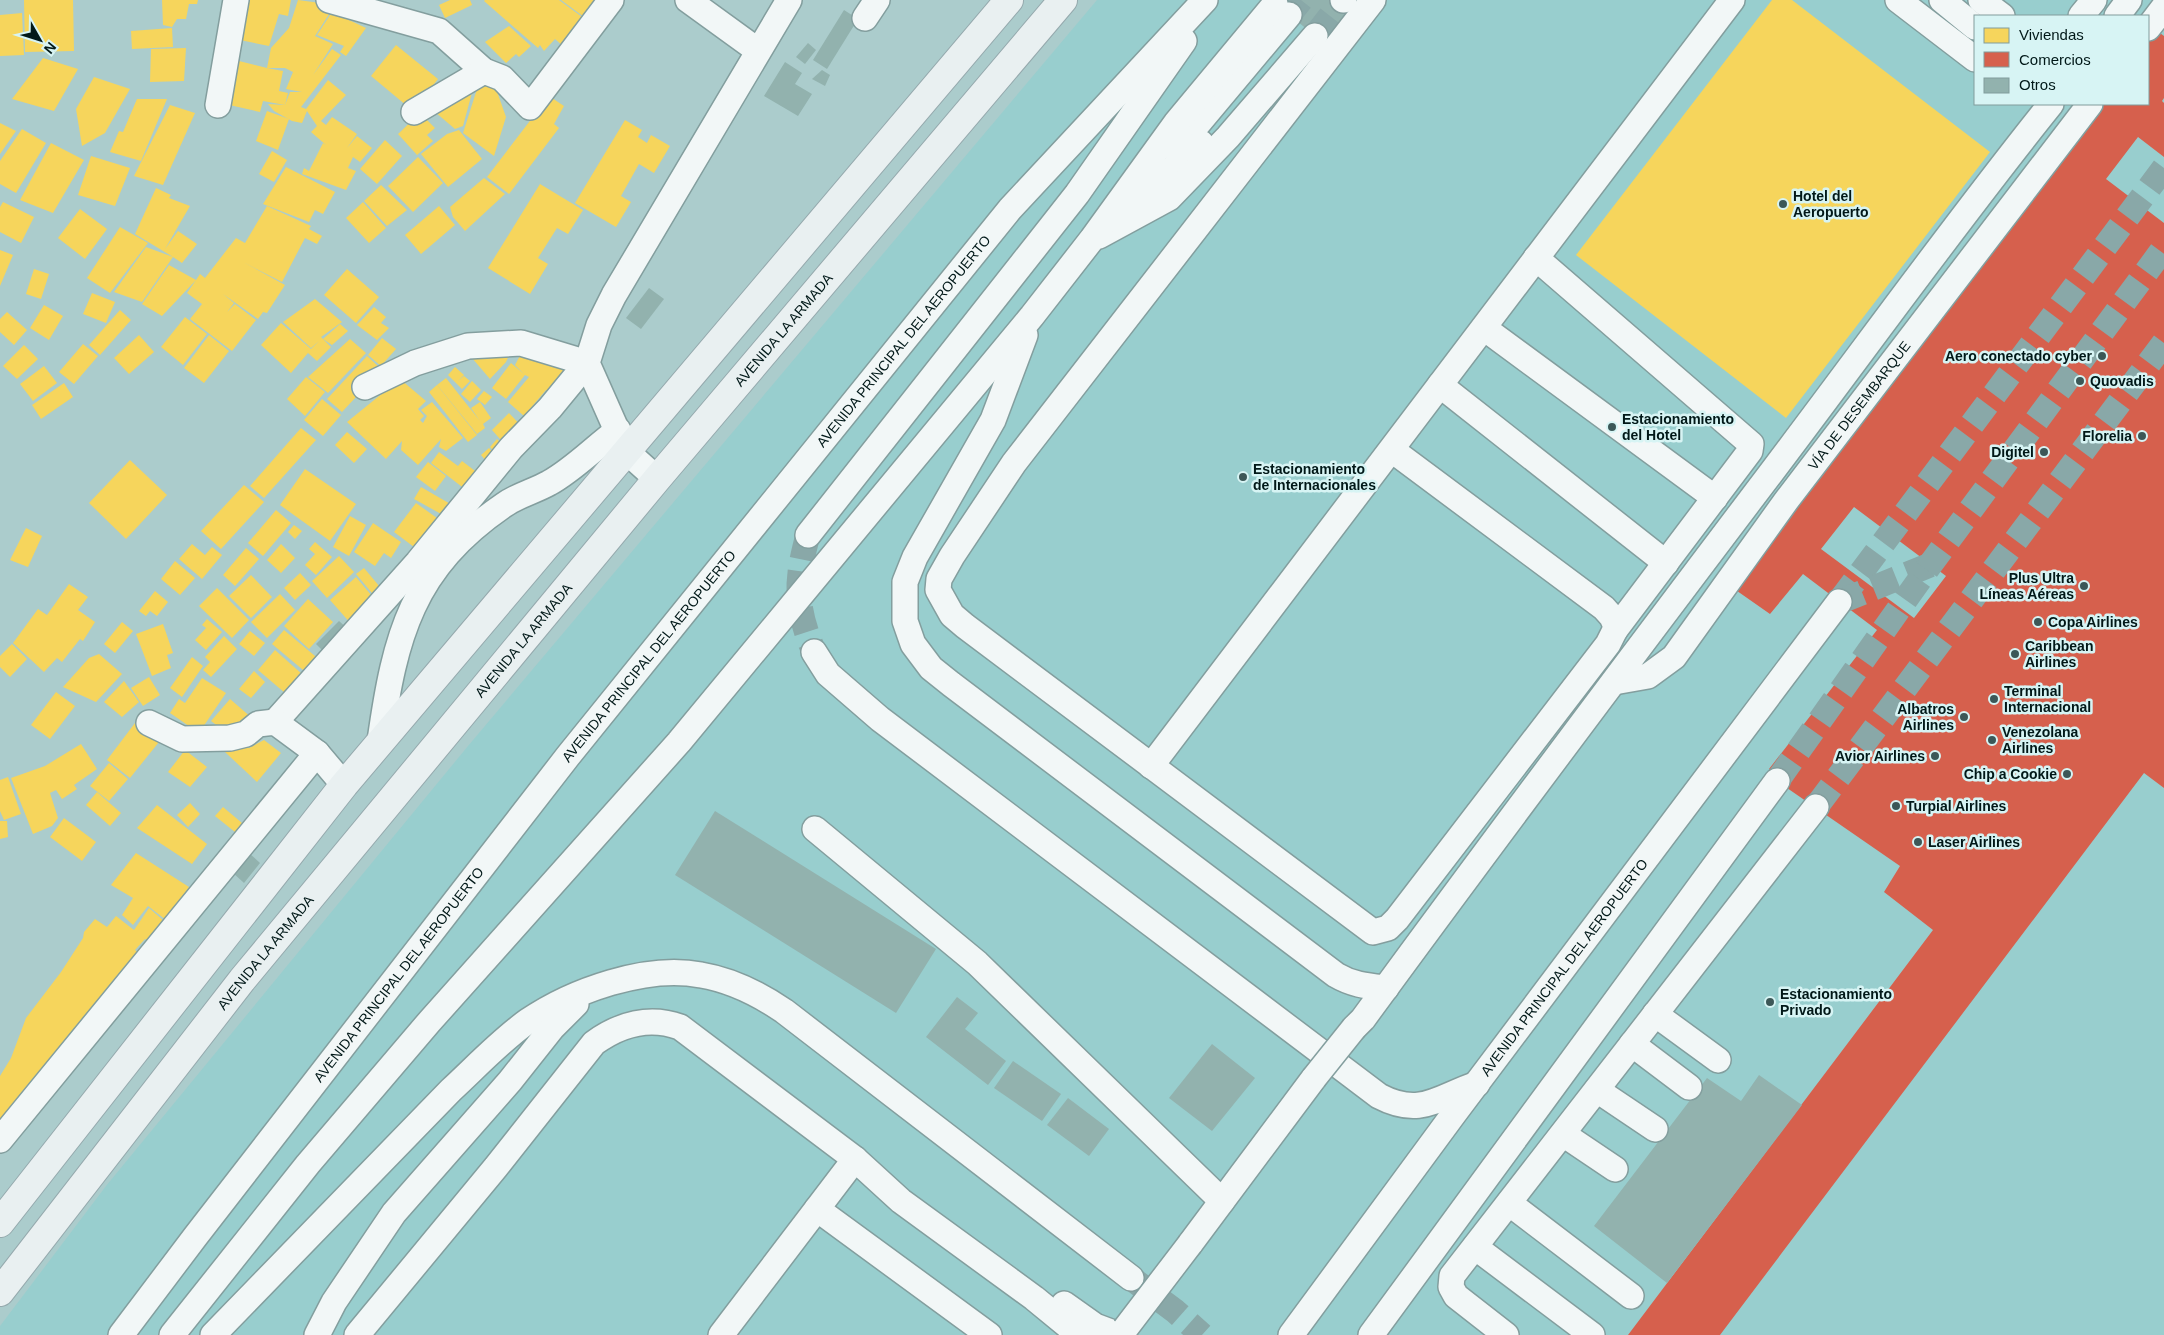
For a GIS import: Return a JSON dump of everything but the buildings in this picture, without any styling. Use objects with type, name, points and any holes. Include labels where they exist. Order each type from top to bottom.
[{"type":"main road","points":[[0,1223],[344,785],[622,440],[1009,0]]},
{"type":"main road","name":"AVENIDA LA ARMADA","points":[[0,1292],[242,980],[657,479],[1063,0]]},
{"type":"street","points":[[218,105],[236,0]]},
{"type":"street","points":[[329,0],[438,32],[484,71],[502,78],[530,107],[611,0]]},
{"type":"street","points":[[688,0],[757,50]]},
{"type":"street","points":[[149,723],[182,739],[230,738],[246,734],[258,724],[275,722],[418,562],[511,448],[550,408],[587,363],[599,325],[614,295],[757,50],[789,0]]},
{"type":"street","name":"AVENIDA PRINCIPAL DEL AEROPUERTO","points":[[121,1335],[568,756],[1010,209],[1205,0]]},
{"type":"street","points":[[808,535],[1077,194],[1213,0]]},
{"type":"street","points":[[1373,0],[1014,463],[939,579],[938,590],[952,615],[965,626],[1364,928],[1379,932],[1388,928],[1397,919],[1608,644],[1615,630],[1750,451],[1751,444],[1536,258]]},
{"type":"street","points":[[1151,766],[1732,0]]},
{"type":"street","points":[[1898,0],[1974,58]]},
{"type":"street","points":[[1920,0],[1974,42]]},
{"type":"street","points":[[1942,0],[1974,26]]},
{"type":"street","points":[[1981,0],[2001,15]]},
{"type":"street","points":[[2082,15],[2094,0]]},
{"type":"street","points":[[2118,15],[2130,0]]},
{"type":"street","points":[[2149,27],[2164,7]]},
{"type":"street","points":[[1092,240],[1204,66],[1288,16]]},
{"type":"street","points":[[172,1335],[314,1157],[437,1013],[679,742],[1032,316],[1092,240],[1192,134],[1288,16]]},
{"type":"street","points":[[1092,240],[1168,198],[1228,137],[1288,16]]},
{"type":"street","points":[[414,112],[484,71]]},
{"type":"street","points":[[356,1335],[496,1167],[588,1050],[609,1032],[650,1021],[664,1021],[680,1027],[855,1159],[970,1232],[1088,1321],[1121,1333],[1314,1078],[1363,1019],[1685,584],[2050,105]]},
{"type":"street","name":"VÍA DE DESEMBARQUE","points":[[1614,682],[1648,676],[1674,657],[1792,493],[2089,105]]},
{"type":"street","points":[[1032,316],[993,420],[915,557],[905,582],[905,621],[913,644],[931,668],[951,684],[1336,975],[1357,985],[1386,988]]},
{"type":"street","points":[[1484,328],[1715,498]]},
{"type":"street","points":[[365,387],[415,363],[468,346],[521,343],[587,363],[622,440],[657,479]]},
{"type":"street","points":[[1440,385],[1666,563]]},
{"type":"street","points":[[380,741],[389,680],[411,609],[436,567],[450,549],[473,528],[506,503],[550,483],[622,440]]},
{"type":"street","points":[[1392,450],[1604,608],[1612,617],[1615,630]]},
{"type":"street","name":"AVENIDA PRINCIPAL DEL AEROPUERTO","points":[[1290,1335],[1839,602]]},
{"type":"street","points":[[814,652],[828,674],[880,720],[1379,1096],[1394,1104],[1409,1107],[1424,1105],[1478,1084]]},
{"type":"street","points":[[275,722],[317,753],[344,785]]},
{"type":"street","points":[[0,1140],[317,753]]},
{"type":"street","points":[[1370,1333],[1777,781]]},
{"type":"street","points":[[1506,1335],[1456,1296],[1451,1287],[1452,1276],[1816,807]]},
{"type":"street","points":[[815,829],[977,963],[1222,1201]]},
{"type":"street","points":[[213,1335],[490,1053],[528,1021],[593,989],[628,978],[663,972],[700,974],[760,995],[784,1011],[1131,1278]]},
{"type":"street","points":[[317,1335],[334,1302],[394,1214],[510,1081],[552,1028],[593,989]]},
{"type":"street","points":[[1656,1014],[1718,1060]]},
{"type":"street","points":[[1632,1044],[1689,1087]]},
{"type":"street","points":[[1597,1090],[1655,1129]]},
{"type":"street","points":[[1563,1134],[1615,1169]]},
{"type":"street","points":[[721,1335],[855,1159]]},
{"type":"street","points":[[855,1159],[901,1201],[1034,1298],[1079,1335]]},
{"type":"street","points":[[1508,1203],[1631,1296]]},
{"type":"street","points":[[817,1209],[989,1335]]},
{"type":"street","points":[[1475,1246],[1592,1335]]},
{"type":"shaded area","points":[[1097,0],[2164,0],[2164,1335],[0,1335],[0,1326],[106,1186],[468,746]]},
{"type":"tunnel","points":[[1289,15],[1301,0]]},
{"type":"tunnel","points":[[1315,36],[1343,0]]},
{"type":"tunnel","points":[[1839,602],[2164,168]]},
{"type":"tunnel","points":[[1777,781],[1930,565],[2164,248]]},
{"type":"tunnel","points":[[1816,807],[2164,343]]},
{"type":"tunnel","points":[[808,535],[801,567],[799,594],[803,621],[814,652]]},
{"type":"tunnel","points":[[1839,602],[1930,565]]},
{"type":"tunnel","points":[[1131,1278],[1175,1311],[1202,1335]]},
{"type":"place","name":"Hotel del Aeropuerto","points":[[1783,204]]},
{"type":"place","name":"Aero conectado cyber","points":[[2102,356]]},
{"type":"place","name":"Quovadis","points":[[2080,381]]},
{"type":"place","name":"Estacionamiento del Hotel","points":[[1612,427]]},
{"type":"place","name":"Florelia","points":[[2142,436]]},
{"type":"place","name":"Digitel","points":[[2044,452]]},
{"type":"place","name":"Estacionamiento de Internacionales","points":[[1243,477]]},
{"type":"place","name":"Plus Ultra Líneas Aéreas","points":[[2084,586]]},
{"type":"place","name":"Copa Airlines","points":[[2038,622]]},
{"type":"place","name":"Caribbean Airlines","points":[[2015,654]]},
{"type":"place","name":"Terminal Internacional","points":[[1994,699]]},
{"type":"place","name":"Albatros Airlines","points":[[1964,717]]},
{"type":"place","name":"Venezolana Airlines","points":[[1992,740]]},
{"type":"place","name":"Avior Airlines","points":[[1935,756]]},
{"type":"place","name":"Chip a Cookie","points":[[2067,774]]},
{"type":"place","name":"Turpial Airlines","points":[[1896,806]]},
{"type":"place","name":"Laser Airlines","points":[[1918,842]]},
{"type":"place","name":"Estacionamiento Privado","points":[[1770,1002]]}]
